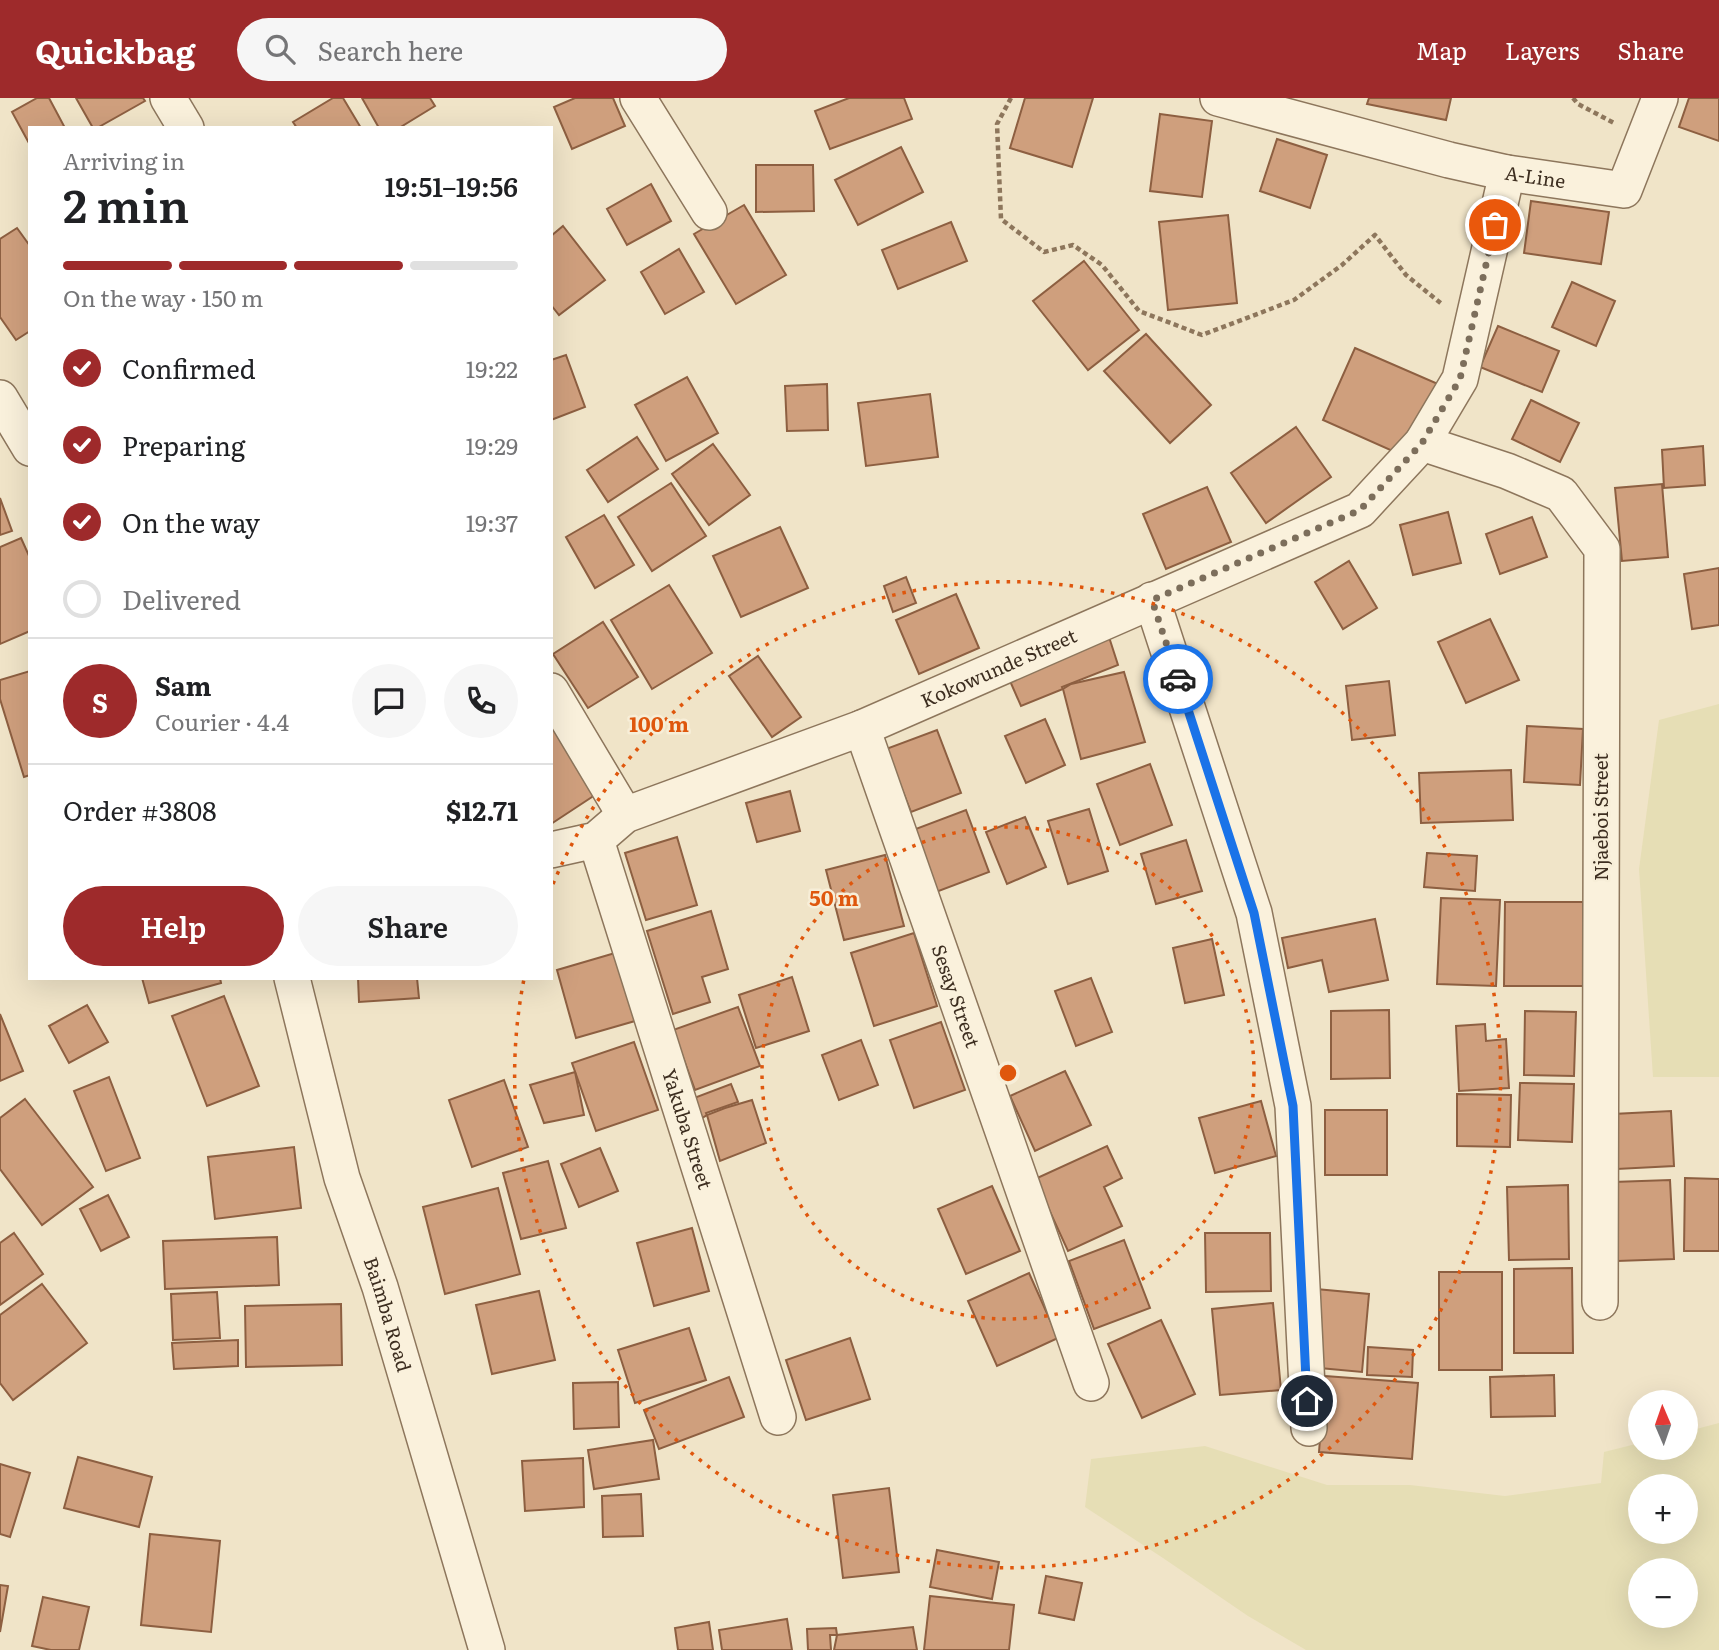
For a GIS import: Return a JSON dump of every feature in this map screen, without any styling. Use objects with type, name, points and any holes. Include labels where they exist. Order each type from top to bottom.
[{"type":"street","points":[[168,98],[185,126]]},
{"type":"street","points":[[638,98],[709,212]]},
{"type":"street","points":[[1218,98],[1507,173]]},
{"type":"street","name":"A-Line","points":[[1422,443],[1460,379],[1507,173],[1624,190],[1660,98]]},
{"type":"street","points":[[0,398],[28,445]]},
{"type":"street","name":"Kokowunde Street","points":[[553,850],[596,840],[625,815],[862,728],[1360,510],[1422,443]]},
{"type":"street","name":"Njaeboi Street","points":[[1422,443],[1507,471],[1561,495],[1602,549],[1600,1302]]},
{"type":"street","points":[[1152,600],[1254,913],[1293,1106],[1309,1428]]},
{"type":"street","points":[[553,694],[625,815]]},
{"type":"street","name":"Sesay Street","points":[[862,728],[1091,1383]]},
{"type":"street","name":"Yakuba Street","points":[[596,840],[778,1417]]},
{"type":"street","name":"Baimba Road","points":[[292,980],[342,1178],[380,1287],[487,1650]]},
{"type":"path","points":[[1011,98],[998,124],[1001,219],[1044,252],[1073,245],[1102,265],[1139,311],[1202,335],[1294,300],[1342,265],[1375,235],[1406,275],[1471,327]]},
{"type":"path","points":[[1573,98],[1578,104],[1644,138]]},
{"type":"shaded area","points":[[1719,704],[1719,1077],[1653,1077],[1639,869],[1659,720]]},
{"type":"shaded area","points":[[1719,1423],[1719,1650],[1306,1650],[1248,1616],[1085,1507],[1091,1459],[1205,1446],[1327,1485],[1410,1485],[1505,1496],[1601,1483],[1604,1452],[1628,1446],[1628,1460],[1698,1460],[1698,1429]]},
{"type":"building","points":[[37,98],[49,98],[64,126],[28,126],[28,141],[12,112]]},
{"type":"building","points":[[76,98],[143,98],[145,101],[101,126],[92,126]]},
{"type":"building","points":[[333,98],[343,98],[360,126],[296,126],[293,122]]},
{"type":"building","points":[[362,98],[430,98],[435,106],[402,126],[378,126]]},
{"type":"building","points":[[575,98],[613,98],[625,126],[572,149],[554,107]]},
{"type":"building","points":[[849,98],[904,98],[912,119],[830,149],[815,111]]},
{"type":"building","points":[[1025,98],[1093,98],[1072,167],[1010,148]]},
{"type":"building","points":[[1369,98],[1451,98],[1446,120],[1367,104]]},
{"type":"building","points":[[1689,98],[1719,98],[1719,141],[1679,127]]},
{"type":"building","points":[[1160,114],[1212,121],[1202,197],[1150,191]]},
{"type":"building","points":[[1277,139],[1327,155],[1310,208],[1260,191]]},
{"type":"building","points":[[901,147],[923,192],[858,225],[835,180]]},
{"type":"building","points":[[756,165],[813,165],[814,211],[756,212]]},
{"type":"building","points":[[651,184],[671,221],[627,245],[607,209]]},
{"type":"building","points":[[1531,201],[1609,212],[1601,264],[1524,253]]},
{"type":"building","points":[[744,205],[786,275],[736,304],[694,234]]},
{"type":"building","points":[[1228,215],[1237,303],[1168,310],[1159,222]]},
{"type":"building","points":[[951,222],[967,261],[898,289],[882,250]]},
{"type":"building","points":[[563,226],[605,280],[559,315],[553,308],[553,234]]},
{"type":"building","points":[[17,228],[28,243],[28,332],[16,340],[0,317],[0,239]]},
{"type":"building","points":[[679,249],[704,292],[665,314],[641,272]]},
{"type":"building","points":[[1084,261],[1139,330],[1088,370],[1033,301]]},
{"type":"building","points":[[1572,282],[1615,301],[1596,346],[1552,327]]},
{"type":"building","points":[[1498,326],[1559,351],[1542,392],[1480,367]]},
{"type":"building","points":[[1146,334],[1211,405],[1170,443],[1104,371]]},
{"type":"building","points":[[1355,348],[1438,384],[1406,457],[1323,420]]},
{"type":"building","points":[[566,355],[585,407],[553,419],[553,359]]},
{"type":"building","points":[[687,377],[718,433],[666,461],[635,405]]},
{"type":"building","points":[[827,384],[828,430],[787,431],[785,386]]},
{"type":"building","points":[[930,394],[938,457],[866,466],[858,403]]},
{"type":"building","points":[[1531,400],[1579,423],[1560,462],[1512,439]]},
{"type":"building","points":[[1296,427],[1331,477],[1266,523],[1231,473]]},
{"type":"building","points":[[637,437],[658,469],[608,502],[587,470]]},
{"type":"building","points":[[713,444],[750,495],[709,525],[672,474]]},
{"type":"building","points":[[1703,446],[1705,485],[1664,488],[1662,450]]},
{"type":"building","points":[[671,483],[706,536],[652,571],[618,517]]},
{"type":"building","points":[[1662,484],[1668,557],[1622,561],[1615,488]]},
{"type":"building","points":[[1207,487],[1231,542],[1166,569],[1143,514]]},
{"type":"building","points":[[0,498],[12,531],[0,535]]},
{"type":"building","points":[[1448,512],[1461,563],[1413,575],[1400,525]]},
{"type":"building","points":[[604,515],[634,565],[595,588],[566,537]]},
{"type":"building","points":[[1532,517],[1547,557],[1500,574],[1486,534]]},
{"type":"building","points":[[780,527],[808,588],[741,617],[713,556]]},
{"type":"building","points":[[21,538],[28,554],[28,632],[0,644],[0,547]]},
{"type":"building","points":[[1349,561],[1377,608],[1343,629],[1315,582]]},
{"type":"building","points":[[1719,568],[1719,625],[1692,629],[1684,574]]},
{"type":"building","points":[[906,577],[916,603],[893,612],[884,586]]},
{"type":"building","points":[[669,585],[712,653],[652,689],[611,620]]},
{"type":"building","points":[[956,594],[979,648],[919,674],[896,620]]},
{"type":"building","points":[[1490,619],[1519,680],[1466,703],[1438,642]]},
{"type":"building","points":[[603,622],[638,677],[588,708],[553,654]]},
{"type":"building","points":[[1109,637],[1118,665],[1021,706],[1010,681]]},
{"type":"building","points":[[758,656],[801,717],[772,737],[729,676]]},
{"type":"building","points":[[28,672],[28,776],[24,777],[0,699],[0,680]]},
{"type":"building","points":[[1124,672],[1145,742],[1081,759],[1063,689],[1071,684]]},
{"type":"building","points":[[1389,681],[1395,735],[1352,740],[1346,686]]},
{"type":"building","points":[[1045,719],[1065,765],[1026,783],[1005,736]]},
{"type":"building","points":[[553,726],[598,793],[553,823]]},
{"type":"building","points":[[1527,726],[1583,729],[1580,785],[1524,782]]},
{"type":"building","points":[[937,730],[961,793],[911,812],[886,749]]},
{"type":"building","points":[[1150,764],[1172,825],[1120,845],[1097,784]]},
{"type":"building","points":[[1511,770],[1513,820],[1421,823],[1419,773]]},
{"type":"building","points":[[790,791],[800,831],[757,842],[746,803]]},
{"type":"building","points":[[1089,809],[1108,871],[1068,884],[1048,821]]},
{"type":"building","points":[[966,810],[989,872],[936,892],[913,830]]},
{"type":"building","points":[[1025,817],[1046,867],[1007,884],[986,832]]},
{"type":"building","points":[[677,837],[697,905],[646,920],[625,853]]},
{"type":"building","points":[[1186,840],[1202,891],[1156,904],[1141,854]]},
{"type":"building","points":[[1427,853],[1477,856],[1475,891],[1424,887]]},
{"type":"building","points":[[885,855],[904,926],[844,940],[826,870]]},
{"type":"building","points":[[1441,898],[1500,900],[1496,986],[1437,984]]},
{"type":"building","points":[[1505,902],[1583,902],[1583,986],[1504,986]]},
{"type":"building","points":[[711,911],[728,969],[702,977],[710,1002],[673,1014],[647,931]]},
{"type":"building","points":[[1375,919],[1388,980],[1329,992],[1322,960],[1288,968],[1282,938]]},
{"type":"building","points":[[914,933],[937,1006],[874,1026],[851,953]]},
{"type":"building","points":[[1212,939],[1224,995],[1185,1003],[1173,948]]},
{"type":"building","points":[[615,953],[635,1021],[576,1038],[557,970]]},
{"type":"building","points":[[792,977],[809,1031],[756,1048],[739,995]]},
{"type":"building","points":[[1091,978],[1112,1032],[1076,1046],[1055,991]]},
{"type":"building","points":[[143,980],[220,980],[221,983],[149,1003]]},
{"type":"building","points":[[358,980],[417,980],[419,998],[359,1002]]},
{"type":"building","points":[[224,996],[259,1086],[207,1106],[172,1016]]},
{"type":"building","points":[[87,1005],[108,1042],[69,1063],[49,1026]]},
{"type":"building","points":[[738,1007],[760,1066],[695,1090],[673,1030]]},
{"type":"building","points":[[1389,1010],[1390,1078],[1331,1079],[1331,1011]]},
{"type":"building","points":[[1525,1011],[1576,1012],[1574,1076],[1524,1075]]},
{"type":"building","points":[[0,1014],[23,1071],[0,1081]]},
{"type":"building","points":[[941,1022],[965,1090],[914,1108],[890,1040]]},
{"type":"building","points":[[1485,1024],[1486,1041],[1506,1039],[1509,1088],[1459,1091],[1456,1026]]},
{"type":"building","points":[[861,1040],[878,1085],[839,1100],[822,1055]]},
{"type":"building","points":[[634,1042],[658,1110],[596,1131],[572,1063]]},
{"type":"building","points":[[1065,1071],[1091,1125],[1035,1151],[1010,1096]]},
{"type":"building","points":[[575,1072],[584,1115],[544,1123],[530,1085]]},
{"type":"building","points":[[109,1077],[140,1158],[106,1171],[74,1091]]},
{"type":"building","points":[[504,1080],[528,1147],[472,1167],[449,1100]]},
{"type":"building","points":[[1520,1083],[1574,1084],[1572,1142],[1518,1140]]},
{"type":"building","points":[[731,1084],[738,1102],[706,1113],[702,1118],[694,1098]]},
{"type":"building","points":[[1457,1094],[1511,1095],[1510,1147],[1457,1146]]},
{"type":"building","points":[[25,1099],[93,1187],[42,1225],[0,1169],[0,1118]]},
{"type":"building","points":[[752,1100],[766,1143],[720,1161],[707,1115]]},
{"type":"building","points":[[1261,1101],[1276,1156],[1215,1173],[1199,1118]]},
{"type":"building","points":[[1325,1110],[1387,1110],[1387,1175],[1325,1175]]},
{"type":"building","points":[[1671,1111],[1674,1166],[1617,1169],[1613,1114]]},
{"type":"building","points":[[1107,1146],[1122,1178],[1104,1187],[1122,1226],[1068,1251],[1035,1179]]},
{"type":"building","points":[[294,1147],[301,1208],[215,1219],[208,1157]]},
{"type":"building","points":[[600,1148],[618,1191],[579,1207],[561,1164]]},
{"type":"building","points":[[548,1161],[566,1228],[521,1239],[503,1173]]},
{"type":"building","points":[[1685,1178],[1719,1179],[1719,1251],[1684,1251]]},
{"type":"building","points":[[1670,1180],[1674,1259],[1617,1261],[1613,1182]]},
{"type":"building","points":[[1568,1185],[1569,1259],[1509,1260],[1507,1187]]},
{"type":"building","points":[[992,1186],[1020,1251],[966,1274],[938,1209]]},
{"type":"building","points":[[498,1188],[520,1274],[445,1294],[423,1207]]},
{"type":"building","points":[[108,1195],[129,1237],[101,1251],[80,1209]]},
{"type":"building","points":[[692,1228],[709,1291],[654,1306],[637,1243]]},
{"type":"building","points":[[14,1233],[43,1274],[0,1305],[0,1243]]},
{"type":"building","points":[[1205,1233],[1270,1233],[1271,1291],[1206,1292]]},
{"type":"building","points":[[277,1237],[279,1285],[165,1289],[163,1241]]},
{"type":"building","points":[[1124,1240],[1150,1308],[1094,1329],[1069,1261]]},
{"type":"building","points":[[1572,1268],[1573,1353],[1514,1353],[1514,1269]]},
{"type":"building","points":[[1439,1272],[1502,1272],[1502,1370],[1439,1370]]},
{"type":"building","points":[[1029,1273],[1058,1338],[997,1366],[968,1301]]},
{"type":"building","points":[[42,1284],[87,1343],[13,1400],[0,1383],[0,1315]]},
{"type":"building","points":[[1316,1289],[1369,1294],[1362,1372],[1309,1367]]},
{"type":"building","points":[[539,1291],[555,1360],[492,1374],[476,1305]]},
{"type":"building","points":[[217,1292],[220,1338],[173,1340],[171,1294]]},
{"type":"building","points":[[1273,1303],[1281,1390],[1220,1395],[1212,1309]]},
{"type":"building","points":[[341,1304],[342,1365],[246,1367],[245,1306]]},
{"type":"building","points":[[1161,1320],[1195,1394],[1142,1418],[1108,1344]]},
{"type":"building","points":[[689,1328],[706,1380],[635,1403],[618,1350]]},
{"type":"building","points":[[850,1338],[870,1399],[806,1420],[786,1360]]},
{"type":"building","points":[[238,1340],[238,1366],[174,1369],[172,1343]]},
{"type":"building","points":[[1368,1347],[1413,1350],[1412,1377],[1367,1375]]},
{"type":"building","points":[[1554,1375],[1555,1416],[1491,1417],[1490,1377]]},
{"type":"building","points":[[1325,1376],[1418,1383],[1412,1459],[1319,1452]]},
{"type":"building","points":[[729,1377],[744,1417],[659,1449],[644,1410]]},
{"type":"building","points":[[618,1382],[619,1427],[574,1429],[573,1383]]},
{"type":"building","points":[[653,1440],[659,1479],[594,1489],[588,1450]]},
{"type":"building","points":[[78,1457],[152,1477],[139,1527],[64,1508]]},
{"type":"building","points":[[583,1458],[584,1507],[525,1511],[522,1461]]},
{"type":"building","points":[[0,1464],[30,1473],[10,1537],[0,1534]]},
{"type":"building","points":[[889,1488],[899,1572],[843,1578],[833,1495]]},
{"type":"building","points":[[641,1494],[643,1536],[603,1537],[602,1496]]},
{"type":"building","points":[[150,1534],[220,1541],[211,1632],[141,1625]]},
{"type":"building","points":[[937,1550],[999,1562],[992,1599],[930,1587]]},
{"type":"building","points":[[1046,1576],[1082,1583],[1074,1620],[1039,1613]]},
{"type":"building","points":[[0,1585],[8,1586],[0,1632]]},
{"type":"building","points":[[930,1596],[1014,1605],[1009,1650],[924,1650]]},
{"type":"building","points":[[43,1597],[89,1607],[79,1650],[51,1650],[32,1646]]},
{"type":"building","points":[[787,1619],[792,1650],[722,1650],[719,1630]]},
{"type":"building","points":[[709,1622],[713,1650],[678,1650],[675,1628]]},
{"type":"building","points":[[913,1627],[917,1650],[834,1650],[837,1635]]},
{"type":"building","points":[[836,1628],[837,1635],[830,1635],[831,1650],[808,1650],[807,1629]]},
{"type":"way so far","points":[[1178,679],[1152,600],[1360,510],[1422,443],[1460,379],[1495,225]]},
{"type":"route","points":[[1178,679],[1254,913],[1293,1106],[1307,1401]]}]
